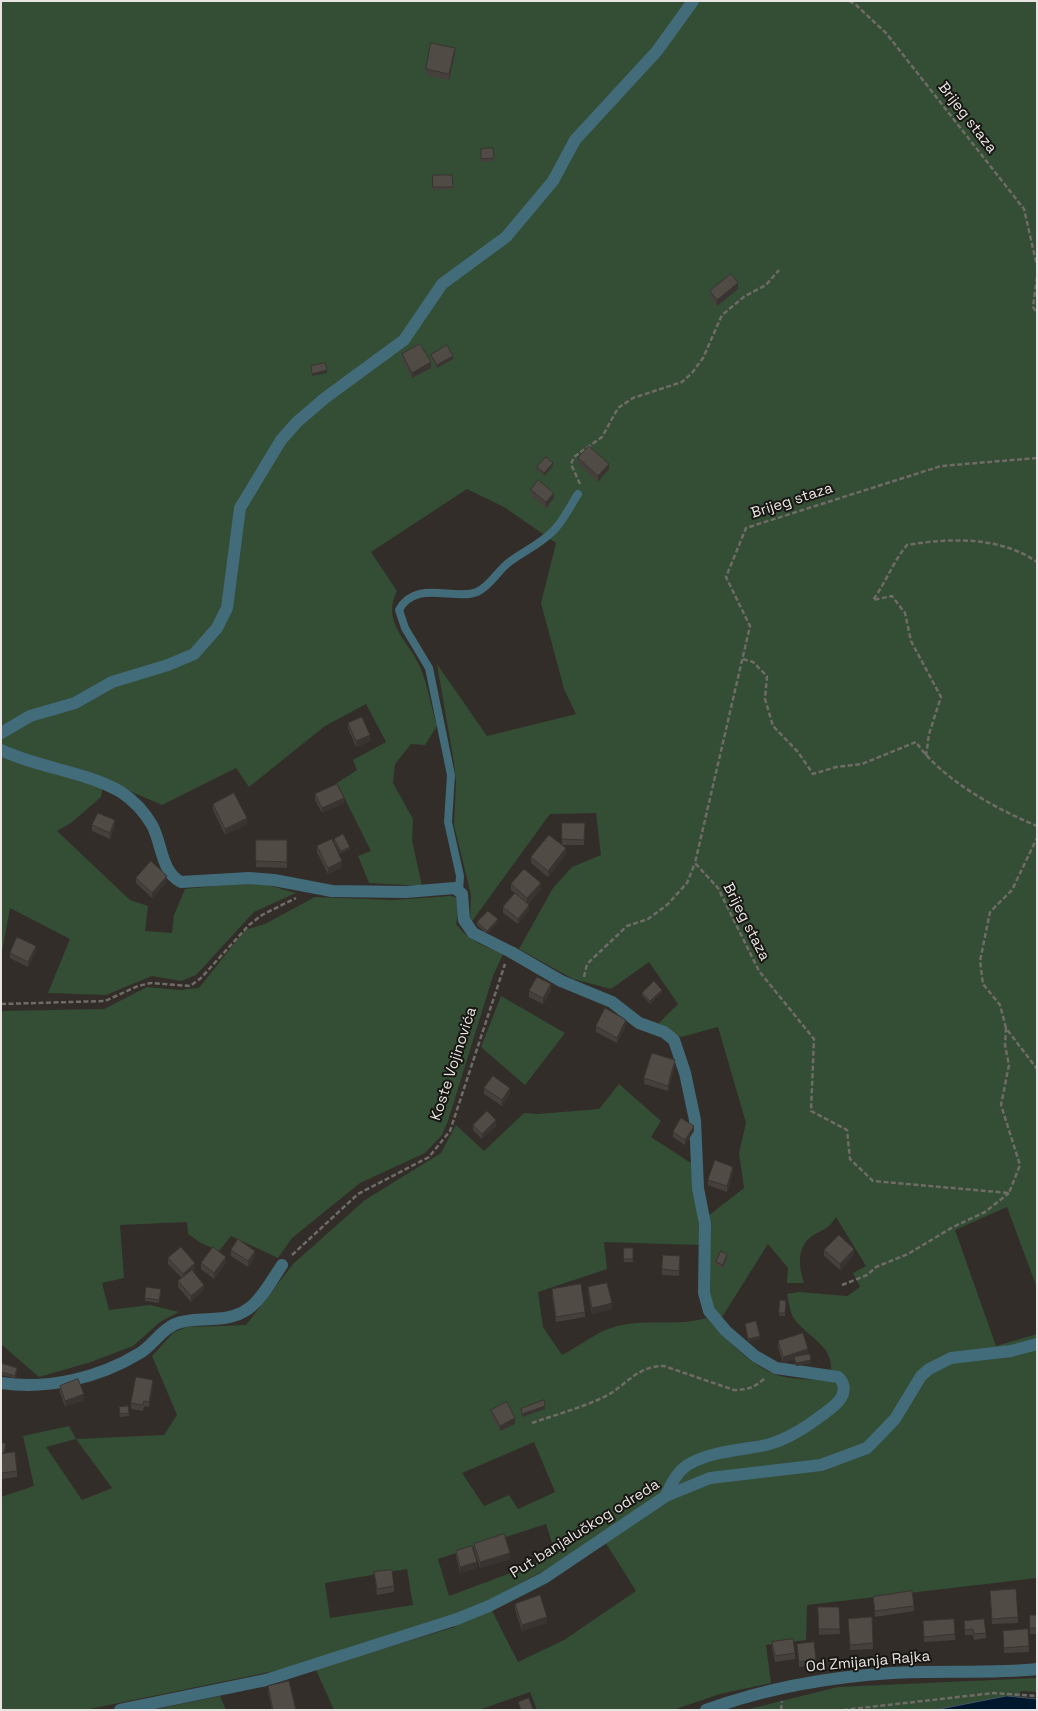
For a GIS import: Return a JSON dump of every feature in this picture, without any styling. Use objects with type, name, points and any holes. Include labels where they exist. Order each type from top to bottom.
[{"type":"street","points":[[1,733],[30,716],[75,703],[112,682],[194,654],[218,628],[227,608],[240,508],[281,440],[297,422],[325,398],[404,340],[442,284],[506,237],[553,181],[575,140],[657,51],[693,1]]},
{"type":"street","points":[[1,750],[121,792],[143,812],[153,826],[166,865],[172,875],[181,882],[249,878],[332,891],[406,892],[449,888],[459,890],[463,898],[464,920],[473,933],[511,952],[560,981],[612,1002],[639,1023],[664,1032],[674,1040],[685,1073],[695,1120],[698,1188],[705,1224],[705,1301],[709,1311],[726,1331],[755,1356],[776,1368],[838,1377],[843,1384],[842,1395],[831,1409],[789,1437],[769,1444],[705,1457],[690,1463],[673,1480],[666,1496]]},
{"type":"street","points":[[1,1383],[24,1386],[59,1383],[102,1370],[140,1353],[174,1324],[187,1320],[228,1319],[237,1316],[257,1302],[282,1265]]},
{"type":"street","name":"Put banjalučkog odreda","points":[[120,1710],[266,1680],[458,1619],[489,1606],[544,1578],[666,1496],[710,1478],[821,1465],[867,1448],[895,1419],[921,1376],[930,1368],[951,1358],[1011,1351],[1037,1344]]},
{"type":"street","name":"Od Zmijanja Rajka","points":[[706,1710],[780,1688],[821,1680],[893,1673],[1037,1669]]},
{"type":"lane","points":[[459,890],[460,876],[448,822],[451,775],[429,668],[405,628],[399,610],[410,596],[430,593],[475,592],[484,587],[507,564],[553,532],[578,494]]},
{"type":"path","name":"Brijeg staza","points":[[848,1],[856,4],[886,33],[1024,209],[1037,266]]},
{"type":"path","points":[[578,494],[580,484],[571,464],[574,457],[602,437],[618,408],[632,398],[682,382],[692,373],[703,358],[722,315],[745,296],[766,285],[779,270]]},
{"type":"path","points":[[1037,276],[1033,307],[1037,313]]},
{"type":"path","name":"Brijeg staza","points":[[1009,1193],[873,1181],[850,1159],[847,1130],[811,1111],[814,1039],[759,971],[718,888],[695,863],[750,626],[726,577],[746,528],[941,466],[1037,458]]},
{"type":"path","points":[[926,757],[930,734],[942,697],[911,641],[906,613],[892,596],[873,600],[886,582],[894,560],[907,546],[951,540],[1000,545],[1023,552],[1037,562]]},
{"type":"path","points":[[743,659],[753,662],[767,676],[765,699],[773,726],[798,752],[813,774],[836,767],[862,764],[916,742],[926,757],[979,796],[1012,816],[1037,826]]},
{"type":"path","points":[[842,1285],[867,1275],[876,1267],[908,1254],[953,1227],[986,1212],[1009,1193],[1020,1165],[1001,1105],[1009,1066],[1005,1045],[1006,1028],[1000,1005],[983,984],[980,961],[990,912],[1012,890],[1037,838]]},
{"type":"path","points":[[580,989],[587,964],[627,926],[648,919],[668,904],[687,883],[695,863]]},
{"type":"path","points":[[1,1004],[105,1001],[138,986],[151,983],[190,986],[201,978],[249,925],[262,915],[315,888]]},
{"type":"path","name":"Koste Vojinovića","points":[[282,1265],[358,1194],[429,1157],[450,1131],[501,971],[511,952]]},
{"type":"path","points":[[1006,1028],[1037,1069]]},
{"type":"path","points":[[532,1423],[605,1397],[644,1368],[664,1366],[734,1390],[746,1390],[756,1386],[776,1368]]},
{"type":"path","points":[[843,1710],[994,1693],[1037,1696]]},
{"type":"path","points":[[781,1710],[782,1697]]},
{"type":"green space","points":[[1,1],[1037,1],[1037,1288],[1007,1207],[955,1230],[996,1346],[1037,1334],[1037,1578],[807,1605],[806,1640],[766,1645],[771,1683],[720,1694],[673,1710],[537,1710],[530,1692],[479,1710],[334,1710],[313,1663],[85,1710],[1,1710],[1,1497],[34,1486],[23,1436],[69,1426],[76,1439],[164,1435],[177,1415],[152,1356],[174,1332],[187,1327],[246,1325],[293,1264],[365,1200],[441,1153],[456,1125],[484,1151],[524,1113],[538,1114],[599,1109],[619,1084],[661,1121],[651,1137],[694,1165],[694,1186],[700,1245],[604,1242],[607,1269],[538,1292],[543,1327],[562,1355],[607,1329],[625,1324],[684,1322],[706,1318],[749,1359],[769,1372],[798,1379],[830,1381],[831,1369],[827,1352],[795,1320],[787,1294],[799,1292],[847,1296],[860,1287],[853,1273],[866,1266],[836,1217],[828,1227],[812,1236],[803,1246],[800,1264],[804,1283],[787,1283],[788,1268],[768,1244],[722,1317],[711,1307],[706,1294],[708,1216],[744,1188],[739,1153],[746,1123],[718,1027],[681,1037],[658,1024],[678,1004],[649,962],[611,989],[573,979],[519,949],[553,888],[572,867],[601,855],[596,813],[550,814],[470,924],[471,895],[454,825],[456,783],[454,763],[437,664],[487,736],[576,714],[564,689],[541,603],[556,543],[504,507],[467,489],[371,552],[397,591],[392,612],[394,622],[420,667],[437,726],[425,745],[411,744],[395,764],[393,783],[413,819],[412,840],[422,886],[369,883],[358,856],[371,851],[337,783],[357,770],[353,760],[386,742],[366,704],[325,726],[249,787],[236,768],[162,805],[104,780],[101,797],[71,823],[57,831],[130,900],[148,906],[145,931],[172,933],[174,915],[185,889],[257,882],[296,893],[254,912],[196,975],[181,981],[152,976],[106,995],[48,993],[70,939],[10,908],[1,957]],"holes":[[[76,1439],[112,1488],[82,1500],[46,1447]],[[534,1442],[555,1492],[518,1509],[509,1495],[484,1506],[462,1473]],[[546,1524],[555,1552],[532,1565],[449,1596],[438,1559]],[[600,1534],[636,1591],[564,1640],[518,1662],[487,1601],[545,1570]],[[407,1569],[413,1605],[330,1618],[325,1583]],[[453,1615],[455,1627],[323,1667]]]},
{"type":"green space","points":[[451,896],[457,898],[460,906],[456,924],[461,930],[477,942],[503,954],[493,976],[448,1121],[442,1135],[425,1153],[360,1183],[292,1238],[278,1258],[231,1236],[219,1251],[201,1243],[188,1234],[187,1222],[120,1225],[124,1278],[102,1283],[109,1310],[150,1305],[179,1312],[160,1322],[133,1346],[91,1362],[39,1377],[1,1344],[1,1011],[104,1009],[147,987],[180,990],[199,988],[245,930],[265,924],[315,897],[393,900]]},
{"type":"green space","points":[[501,996],[565,1033],[525,1085],[481,1047]]},
{"type":"green space","points":[[1037,1678],[1037,1692],[1020,1691],[1021,1697],[1007,1696],[935,1710],[745,1710],[838,1687]]},
{"type":"green space","points":[[220,1696],[226,1710],[152,1710]]},
{"type":"water","points":[[1007,1696],[1037,1699],[1037,1710],[935,1710]]},
{"type":"building","points":[[431,43],[455,48],[449,74],[426,69]]},
{"type":"building","points":[[493,148],[494,158],[481,159],[481,149]]},
{"type":"building","points":[[433,175],[452,175],[453,187],[433,187]]},
{"type":"building","points":[[731,274],[738,283],[717,300],[710,291]]},
{"type":"building","points":[[420,344],[431,362],[412,373],[402,354]]},
{"type":"building","points":[[447,345],[453,356],[437,365],[431,355]]},
{"type":"building","points":[[325,363],[327,370],[312,374],[311,366]]},
{"type":"building","points":[[589,446],[609,464],[598,476],[578,458]]},
{"type":"building","points":[[546,457],[553,463],[544,473],[537,467]]},
{"type":"building","points":[[538,480],[554,493],[546,502],[531,490]]},
{"type":"building","points":[[362,717],[370,735],[356,741],[348,723]]},
{"type":"building","points":[[337,784],[344,798],[322,808],[315,794]]},
{"type":"building","points":[[234,793],[247,818],[225,829],[213,804]]},
{"type":"building","points":[[98,813],[115,820],[110,833],[92,825]]},
{"type":"building","points":[[562,823],[585,823],[584,840],[562,839]]},
{"type":"building","points":[[343,834],[350,847],[341,851],[334,839]]},
{"type":"building","points":[[549,835],[566,848],[548,871],[531,857]]},
{"type":"building","points":[[332,839],[342,861],[328,868],[317,846]]},
{"type":"building","points":[[256,840],[287,840],[287,862],[256,861]]},
{"type":"building","points":[[151,861],[167,876],[152,893],[136,878]]},
{"type":"building","points":[[524,869],[541,883],[527,898],[511,884]]},
{"type":"building","points":[[515,893],[529,905],[518,919],[503,907]]},
{"type":"building","points":[[488,911],[498,919],[487,931],[477,922]]},
{"type":"building","points":[[17,937],[36,946],[28,962],[10,953]]},
{"type":"building","points":[[537,977],[551,984],[543,998],[529,991]]},
{"type":"building","points":[[654,981],[662,990],[650,1001],[642,993]]},
{"type":"building","points":[[605,1008],[626,1020],[617,1038],[596,1026]]},
{"type":"building","points":[[652,1053],[675,1060],[668,1086],[644,1078]]},
{"type":"building","points":[[493,1076],[510,1088],[502,1100],[484,1088]]},
{"type":"building","points":[[487,1111],[496,1120],[482,1134],[473,1125]]},
{"type":"building","points":[[681,1118],[694,1126],[685,1140],[673,1132]]},
{"type":"building","points":[[715,1160],[733,1167],[727,1186],[708,1180]]},
{"type":"building","points":[[839,1235],[854,1249],[840,1264],[824,1250]]},
{"type":"building","points":[[238,1239],[255,1251],[248,1261],[231,1250]]},
{"type":"building","points":[[181,1247],[195,1263],[183,1274],[168,1258]]},
{"type":"building","points":[[213,1247],[226,1257],[214,1273],[201,1263]]},
{"type":"building","points":[[624,1248],[633,1248],[633,1259],[624,1259]]},
{"type":"building","points":[[721,1251],[727,1254],[723,1265],[716,1262]]},
{"type":"building","points":[[663,1255],[680,1256],[679,1271],[662,1269]]},
{"type":"building","points":[[192,1270],[204,1285],[191,1296],[178,1281]]},
{"type":"building","points":[[607,1283],[612,1303],[592,1308],[588,1287]]},
{"type":"building","points":[[581,1284],[585,1312],[556,1317],[552,1289]]},
{"type":"building","points":[[146,1287],[161,1289],[159,1300],[145,1298]]},
{"type":"building","points":[[780,1300],[786,1301],[785,1313],[779,1313]]},
{"type":"building","points":[[756,1321],[760,1336],[748,1339],[745,1324]]},
{"type":"building","points":[[803,1333],[808,1349],[783,1357],[778,1341]]},
{"type":"building","points":[[810,1354],[811,1360],[796,1363],[794,1357]]},
{"type":"building","points":[[1,1363],[17,1368],[15,1376],[1,1372]]},
{"type":"building","points":[[136,1377],[153,1380],[149,1402],[144,1401],[143,1405],[131,1403]]},
{"type":"building","points":[[78,1379],[84,1394],[65,1401],[60,1386]]},
{"type":"building","points":[[544,1400],[545,1406],[522,1414],[521,1409]]},
{"type":"building","points":[[507,1402],[515,1418],[500,1426],[491,1410]]},
{"type":"building","points":[[128,1406],[129,1413],[120,1414],[119,1407]]},
{"type":"building","points":[[1,1442],[6,1444],[3,1454],[1,1454]]},
{"type":"building","points":[[15,1452],[17,1471],[1,1473],[1,1454]]},
{"type":"building","points":[[504,1534],[510,1553],[480,1562],[474,1544]]},
{"type":"building","points":[[472,1546],[477,1562],[460,1567],[456,1551]]},
{"type":"building","points":[[392,1570],[394,1586],[377,1589],[374,1572]]},
{"type":"building","points":[[1016,1589],[1018,1617],[992,1619],[990,1591]]},
{"type":"building","points":[[912,1591],[914,1606],[875,1611],[873,1597]]},
{"type":"building","points":[[540,1595],[547,1617],[522,1625],[515,1604]]},
{"type":"building","points":[[818,1607],[839,1607],[840,1629],[819,1629]]},
{"type":"building","points":[[1030,1615],[1037,1615],[1037,1628],[1030,1628]]},
{"type":"building","points":[[872,1617],[873,1643],[850,1645],[848,1619]]},
{"type":"building","points":[[954,1619],[955,1634],[924,1637],[923,1621]]},
{"type":"building","points":[[984,1619],[986,1633],[974,1634],[973,1629],[965,1630],[964,1621]]},
{"type":"building","points":[[1028,1629],[1029,1646],[1004,1648],[1003,1631]]},
{"type":"building","points":[[793,1639],[795,1653],[775,1656],[772,1642]]},
{"type":"building","points":[[814,1642],[816,1659],[799,1662],[797,1644]]},
{"type":"building","points":[[289,1681],[296,1710],[273,1710],[268,1686]]},
{"type":"building","points":[[529,1698],[533,1709],[521,1710],[518,1702]]}]
